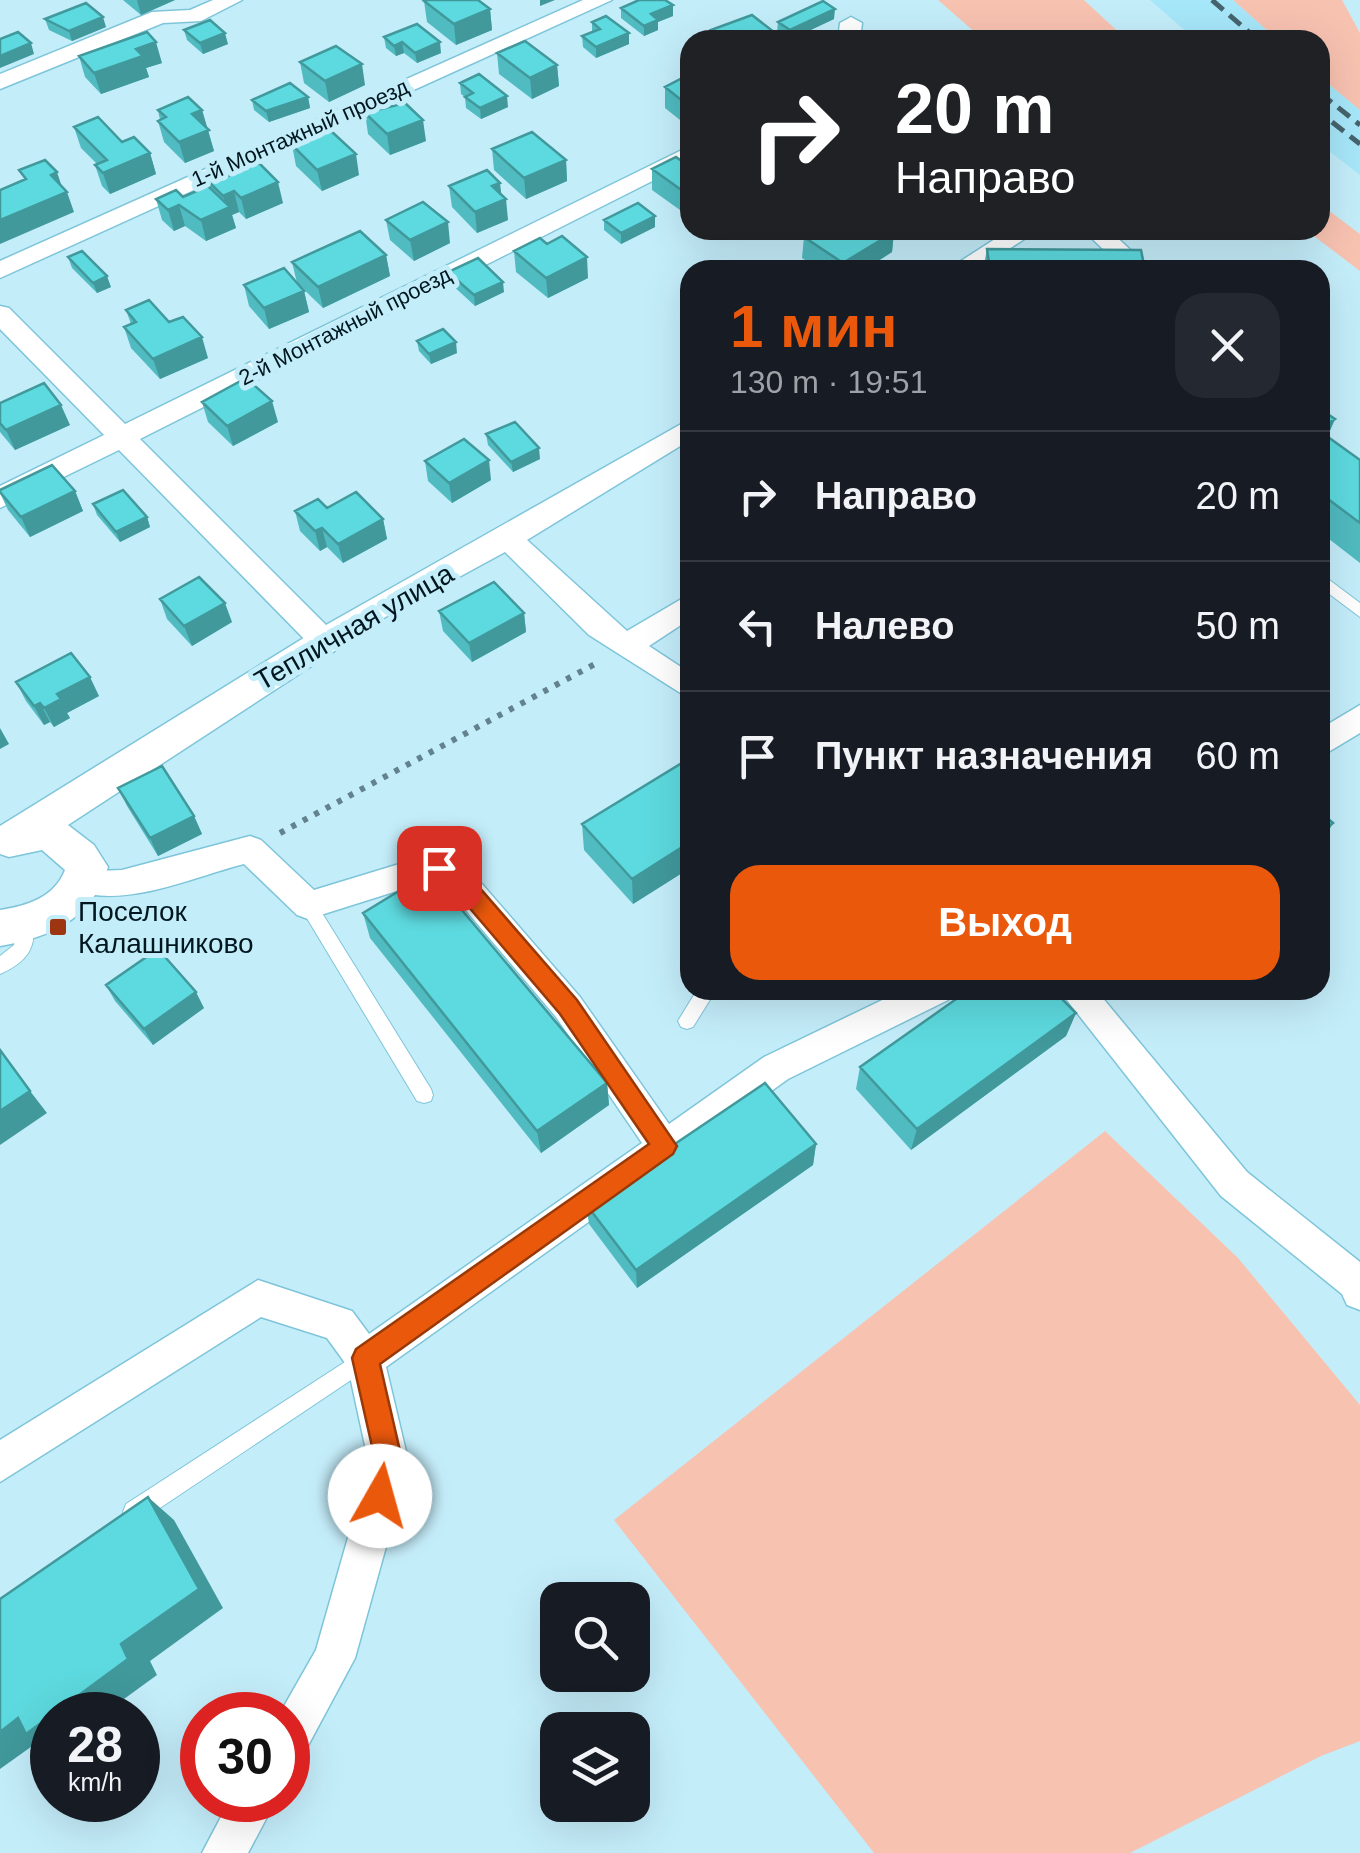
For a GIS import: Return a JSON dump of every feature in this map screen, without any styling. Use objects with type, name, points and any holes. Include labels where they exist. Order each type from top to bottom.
[{"type":"street","points":[[0,82],[160,16],[194,16],[231,0]]},
{"type":"street","name":"1-й Монтажный проезд","points":[[0,270],[601,0]]},
{"type":"street","name":"2-й Монтажный проезд","points":[[0,498],[680,158]]},
{"type":"street","points":[[976,260],[1009,240]]},
{"type":"street","points":[[1106,240],[1129,260]]},
{"type":"street","points":[[0,314],[324,640]]},
{"type":"street","name":"Тепличная улица","points":[[11,839],[324,640],[508,538],[680,434]]},
{"type":"street","points":[[508,538],[599,627],[680,681]]},
{"type":"street","points":[[627,646],[680,612]]},
{"type":"street","points":[[1330,737],[1360,716]]},
{"type":"street","name":"Тепличная улица","points":[[11,839],[50,834],[72,846],[88,868],[84,882]]},
{"type":"street","points":[[13,925],[58,912],[84,882],[122,883],[250,849],[308,905],[329,903],[425,870],[451,870],[568,1007],[665,1146]]},
{"type":"street","points":[[365,1358],[776,1068],[915,1000]]},
{"type":"street","points":[[1084,1000],[1234,1184],[1356,1282],[1360,1292]]},
{"type":"street","points":[[0,1462],[258,1298],[339,1324],[365,1358],[389,1464],[334,1658],[310,1701]]},
{"type":"street","points":[[224,1853],[242,1822]]},
{"type":"lane","points":[[1330,586],[1360,611]]},
{"type":"lane","points":[[308,905],[424,1095]]},
{"type":"lane","points":[[0,966],[23,949],[13,925]]},
{"type":"lane","points":[[687,1021],[701,1000]]},
{"type":"lane","points":[[116,1524],[365,1358]]},
{"type":"path","points":[[250,849],[627,646]]},
{"type":"shaded area","points":[[938,0],[1084,0],[1116,30],[972,30]]},
{"type":"shaded area","points":[[1150,0],[1233,0],[1267,30],[1184,30]]},
{"type":"shaded area","points":[[1233,0],[1342,0],[1360,33],[1360,110],[1330,85],[1330,30],[1267,30]]},
{"type":"shaded area","points":[[1330,85],[1360,110],[1360,175],[1330,152]]},
{"type":"shaded area","points":[[1330,212],[1360,234],[1360,271],[1319,240],[1330,240]]},
{"type":"shaded area","points":[[1105,1131],[1238,1258],[1360,1405],[1360,1741],[1321,1756],[1130,1853],[874,1853],[614,1520]]},
{"type":"building","points":[[478,0],[490,9],[454,24],[424,1]]},
{"type":"building","points":[[639,0],[665,0],[673,5],[651,14],[658,20],[644,26],[621,8]]},
{"type":"building","points":[[823,1],[835,9],[790,30],[778,22]]},
{"type":"building","points":[[86,3],[103,17],[69,31],[45,19]]},
{"type":"building","points":[[752,15],[771,30],[711,30]]},
{"type":"building","points":[[606,16],[629,33],[596,47],[582,36],[600,29],[592,22]]},
{"type":"building","points":[[210,20],[225,33],[200,43],[184,30]]},
{"type":"building","points":[[417,24],[440,42],[415,53],[402,42],[394,46],[384,37]]},
{"type":"building","points":[[18,32],[31,43],[0,56],[0,39]]},
{"type":"building","points":[[147,32],[156,42],[136,49],[143,56],[94,73],[79,56]]},
{"type":"building","points":[[525,41],[557,65],[530,78],[497,53]]},
{"type":"building","points":[[336,46],[362,64],[325,81],[300,62]]},
{"type":"building","points":[[479,74],[507,96],[480,108],[465,97],[473,93],[460,83]]},
{"type":"building","points":[[680,79],[680,99],[665,87]]},
{"type":"building","points":[[290,83],[308,97],[266,111],[252,100]]},
{"type":"building","points":[[188,97],[202,110],[192,114],[209,130],[179,142],[158,121],[166,117],[158,110]]},
{"type":"building","points":[[405,103],[423,120],[387,134],[365,113]]},
{"type":"building","points":[[98,117],[122,142],[134,137],[150,153],[103,173],[95,165],[107,160],[74,127]]},
{"type":"building","points":[[330,130],[356,154],[317,170],[292,145]]},
{"type":"building","points":[[532,132],[566,160],[524,178],[492,149]]},
{"type":"building","points":[[676,157],[680,160],[680,189],[652,169]]},
{"type":"building","points":[[45,160],[57,172],[51,175],[67,192],[0,220],[0,190],[26,179],[19,170]]},
{"type":"building","points":[[259,163],[278,182],[241,198],[234,191],[223,196],[205,178],[222,170],[228,176]]},
{"type":"building","points":[[487,170],[500,183],[492,186],[506,199],[475,212],[449,186]]},
{"type":"building","points":[[208,186],[230,207],[201,220],[179,205],[168,210],[156,199],[176,190],[183,197]]},
{"type":"building","points":[[423,202],[448,222],[410,240],[386,220]]},
{"type":"building","points":[[638,203],[655,216],[621,233],[604,220]]},
{"type":"building","points":[[360,231],[386,255],[318,287],[292,262]]},
{"type":"building","points":[[562,236],[587,257],[546,278],[514,251],[540,238],[547,244]]},
{"type":"building","points":[[808,240],[881,240],[848,260],[838,260]]},
{"type":"building","points":[[987,249],[1141,250],[1143,260],[989,260]]},
{"type":"building","points":[[82,251],[107,276],[93,283],[68,257]]},
{"type":"building","points":[[478,258],[503,282],[474,295],[448,272]]},
{"type":"building","points":[[284,268],[304,291],[264,308],[244,285]]},
{"type":"building","points":[[149,300],[169,322],[183,317],[202,337],[153,359],[124,327],[136,322],[126,310]]},
{"type":"building","points":[[443,329],[456,342],[429,354],[417,341]]},
{"type":"building","points":[[246,378],[272,401],[227,426],[202,402]]},
{"type":"building","points":[[44,383],[61,405],[6,430],[0,423],[0,403]]},
{"type":"building","points":[[515,422],[539,448],[511,462],[486,434]]},
{"type":"building","points":[[1330,438],[1360,460],[1360,523],[1330,500]]},
{"type":"building","points":[[464,439],[489,460],[449,483],[425,461]]},
{"type":"building","points":[[52,465],[75,491],[21,517],[0,490]]},
{"type":"building","points":[[123,490],[147,517],[116,532],[93,504]]},
{"type":"building","points":[[356,492],[383,519],[338,544],[322,528],[315,531],[295,511],[318,499],[327,508]]},
{"type":"building","points":[[199,577],[225,603],[184,626],[160,599]]},
{"type":"building","points":[[494,582],[524,613],[469,643],[439,611]]},
{"type":"building","points":[[71,653],[90,677],[57,694],[61,699],[44,708],[40,703],[34,706],[16,682]]},
{"type":"building","points":[[680,764],[680,848],[632,879],[582,824]]},
{"type":"building","points":[[162,766],[194,816],[150,838],[118,788]]},
{"type":"building","points":[[430,872],[607,1083],[537,1131],[363,913]]},
{"type":"building","points":[[158,949],[196,992],[144,1029],[106,985]]},
{"type":"building","points":[[955,1000],[1063,1000],[1076,1013],[917,1129],[860,1067]]},
{"type":"building","points":[[0,1050],[30,1091],[0,1111]]},
{"type":"building","points":[[765,1083],[816,1144],[636,1270],[586,1204]]},
{"type":"building","points":[[148,1497],[199,1589],[121,1644],[128,1659],[83,1692],[30,1692],[30,1731],[26,1734],[18,1718],[0,1732],[0,1599]]},
{"type":"railway","points":[[1212,0],[1246,30]]},
{"type":"railway","points":[[1330,101],[1360,125]]},
{"type":"railway","points":[[1332,122],[1360,144]]},
{"type":"place","name":"Поселок Калашниково","points":[[58,927]]},
{"type":"route","points":[[380,1496],[389,1464],[365,1358],[665,1146],[592,1047],[568,1007],[451,870],[439,868]]}]
